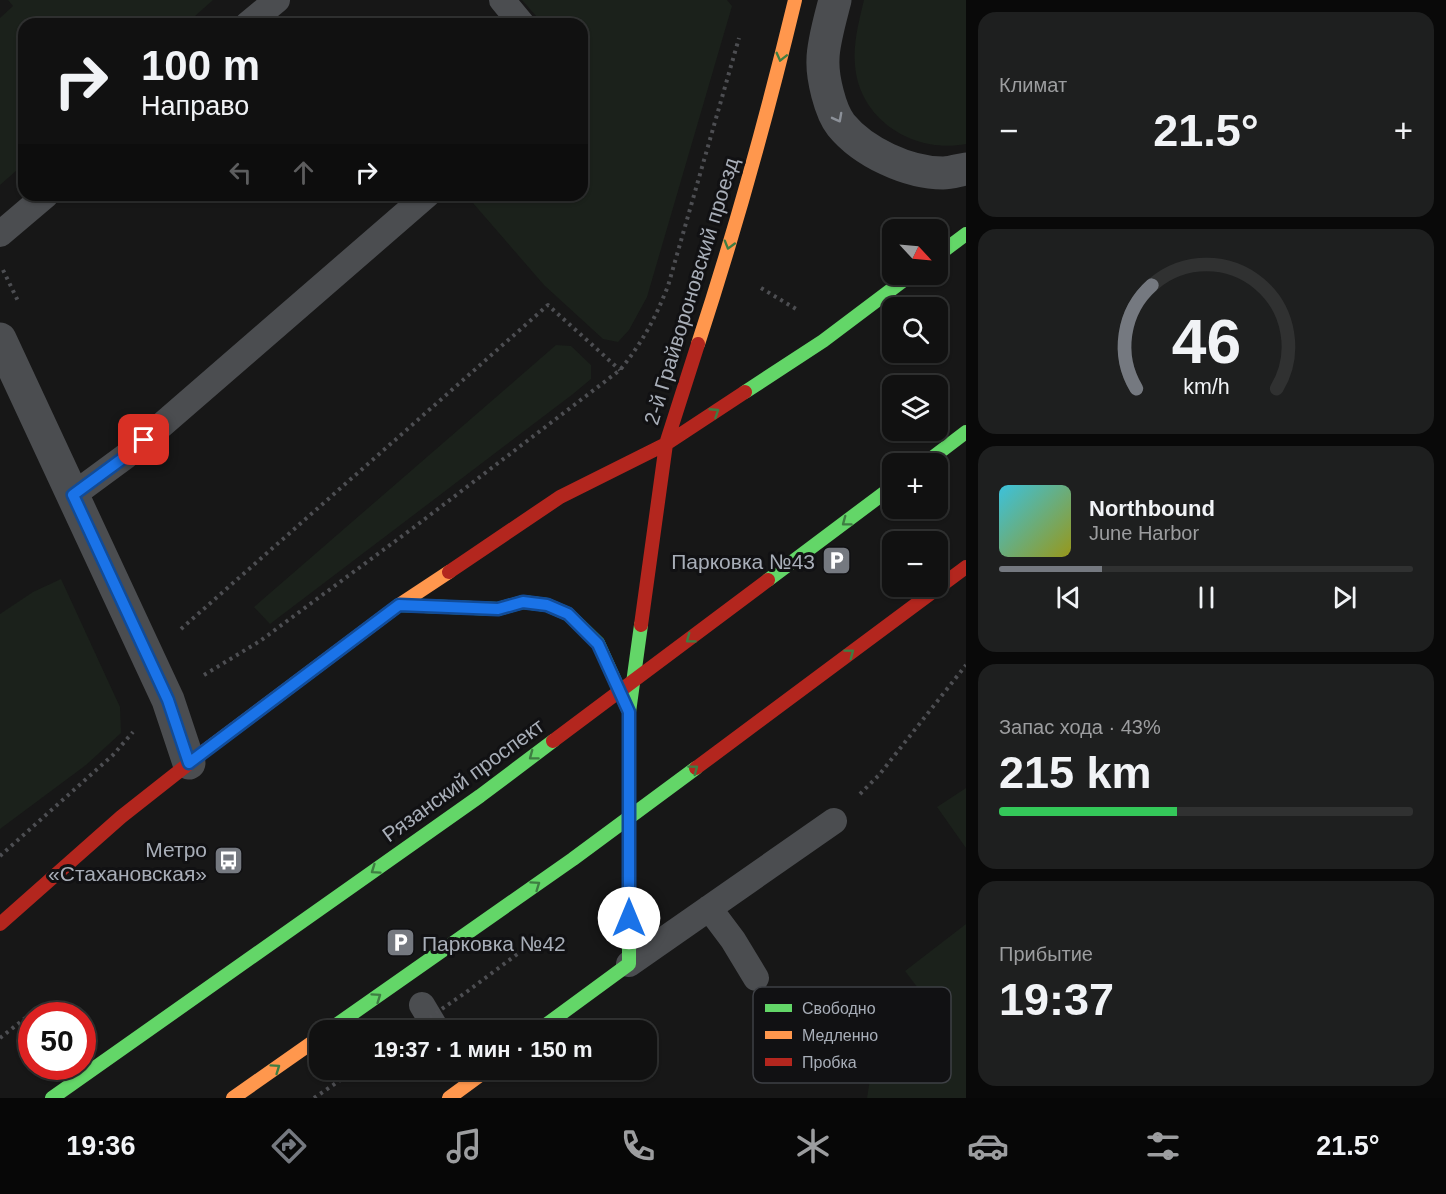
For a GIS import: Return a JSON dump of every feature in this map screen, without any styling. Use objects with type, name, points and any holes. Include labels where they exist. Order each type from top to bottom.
[{"type":"main road","name":"2-й Грайвороновский проезд","points":[[666,444],[725,261],[795,0]]},
{"type":"main road","points":[[948,248],[966,234]]},
{"type":"main road","name":"2-й Грайвороновский проезд","points":[[666,444],[823,341],[897,285]]},
{"type":"main road","points":[[938,453],[966,432]]},
{"type":"main road","points":[[0,924],[121,817],[399,605],[560,497],[666,444]]},
{"type":"main road","points":[[553,1020],[629,964],[629,712],[666,444]]},
{"type":"main road","name":"Рязанский проспект","points":[[52,1098],[480,796],[882,494]]},
{"type":"main road","points":[[343,1020],[573,859],[966,567]]},
{"type":"main road","points":[[399,605],[498,609],[523,602],[547,605],[568,614],[598,644],[629,712]]},
{"type":"main road","points":[[233,1098],[309,1045]]},
{"type":"street","points":[[835,0],[822,58],[830,99],[840,123],[854,139],[871,152],[897,164],[943,173],[966,169]]},
{"type":"street","points":[[0,339],[168,700],[189,763]]},
{"type":"lane","points":[[255,18],[276,0]]},
{"type":"lane","points":[[502,0],[517,18]]},
{"type":"lane","points":[[0,234],[39,201]]},
{"type":"lane","points":[[73,495],[126,456],[420,201]]},
{"type":"lane","points":[[629,964],[834,821]]},
{"type":"lane","points":[[709,908],[733,940],[756,978]]},
{"type":"lane","points":[[422,1005],[431,1020]]},
{"type":"path","points":[[198,679],[260,641],[620,370],[645,336],[668,286],[740,34]]},
{"type":"path","points":[[759,287],[806,314]]},
{"type":"path","points":[[181,630],[548,304],[620,370]]},
{"type":"path","points":[[834,821],[879,775],[966,665]]},
{"type":"path","points":[[0,856],[113,755],[140,724]]},
{"type":"path","points":[[0,1038],[18,1024]]},
{"type":"path","points":[[315,1098],[341,1080]]},
{"type":"shaded area","points":[[8,0],[213,0],[193,18],[18,18],[18,169],[0,185],[0,18],[13,6]]},
{"type":"shaded area","points":[[522,0],[727,0],[732,6],[647,297],[629,330],[618,342],[603,339],[544,285],[471,201],[588,201],[588,18],[538,18]]},
{"type":"shaded area","points":[[864,0],[966,0],[966,144],[946,146],[927,144],[909,138],[892,129],[878,117],[867,102],[859,85],[855,65],[857,32]]},
{"type":"shaded area","points":[[556,345],[571,346],[591,365],[591,379],[270,624],[254,607]]},
{"type":"shaded area","points":[[61,579],[120,707],[121,733],[86,765],[0,829],[0,614],[33,592]]},
{"type":"shaded area","points":[[966,788],[966,848],[937,807]]},
{"type":"shaded area","points":[[966,924],[966,1098],[867,1098],[869,1083],[951,1083],[951,987],[917,987],[905,971]]},
{"type":"traffic: fast","points":[[948,248],[966,234]]},
{"type":"traffic: fast","points":[[745,392],[823,341],[897,285]]},
{"type":"traffic: fast","points":[[938,453],[966,432]]},
{"type":"traffic: fast","points":[[768,580],[882,494]]},
{"type":"traffic: fast","points":[[399,605],[498,609],[523,602],[547,605],[568,614],[598,643],[629,712]]},
{"type":"traffic: fast","points":[[553,1020],[629,964],[629,712],[641,625]]},
{"type":"traffic: fast","points":[[52,1098],[480,796],[553,741]]},
{"type":"traffic: fast","points":[[343,1020],[573,859],[696,768]]},
{"type":"traffic: slow","points":[[698,344],[750,173],[795,0]]},
{"type":"traffic: slow","points":[[206,750],[399,605],[449,572]]},
{"type":"traffic: slow","points":[[233,1098],[309,1045]]},
{"type":"traffic: slow","points":[[449,1098],[473,1080]]},
{"type":"traffic: jam","points":[[641,625],[666,444],[698,344]]},
{"type":"traffic: jam","points":[[449,572],[560,497],[666,444],[745,392]]},
{"type":"traffic: jam","points":[[696,768],[966,567]]},
{"type":"traffic: jam","points":[[553,741],[768,580]]},
{"type":"traffic: jam","points":[[0,924],[121,817],[206,750]]},
{"type":"place","name":"Парковка №43","points":[[836,561]]},
{"type":"place","name":"Метро «Стахановская»","points":[[228,861]]},
{"type":"place","name":"Парковка №42","points":[[401,943]]},
{"type":"route","points":[[144,440],[73,495],[168,700],[189,763],[399,605],[498,609],[523,602],[547,605],[568,614],[598,644],[629,712],[629,918]]}]
